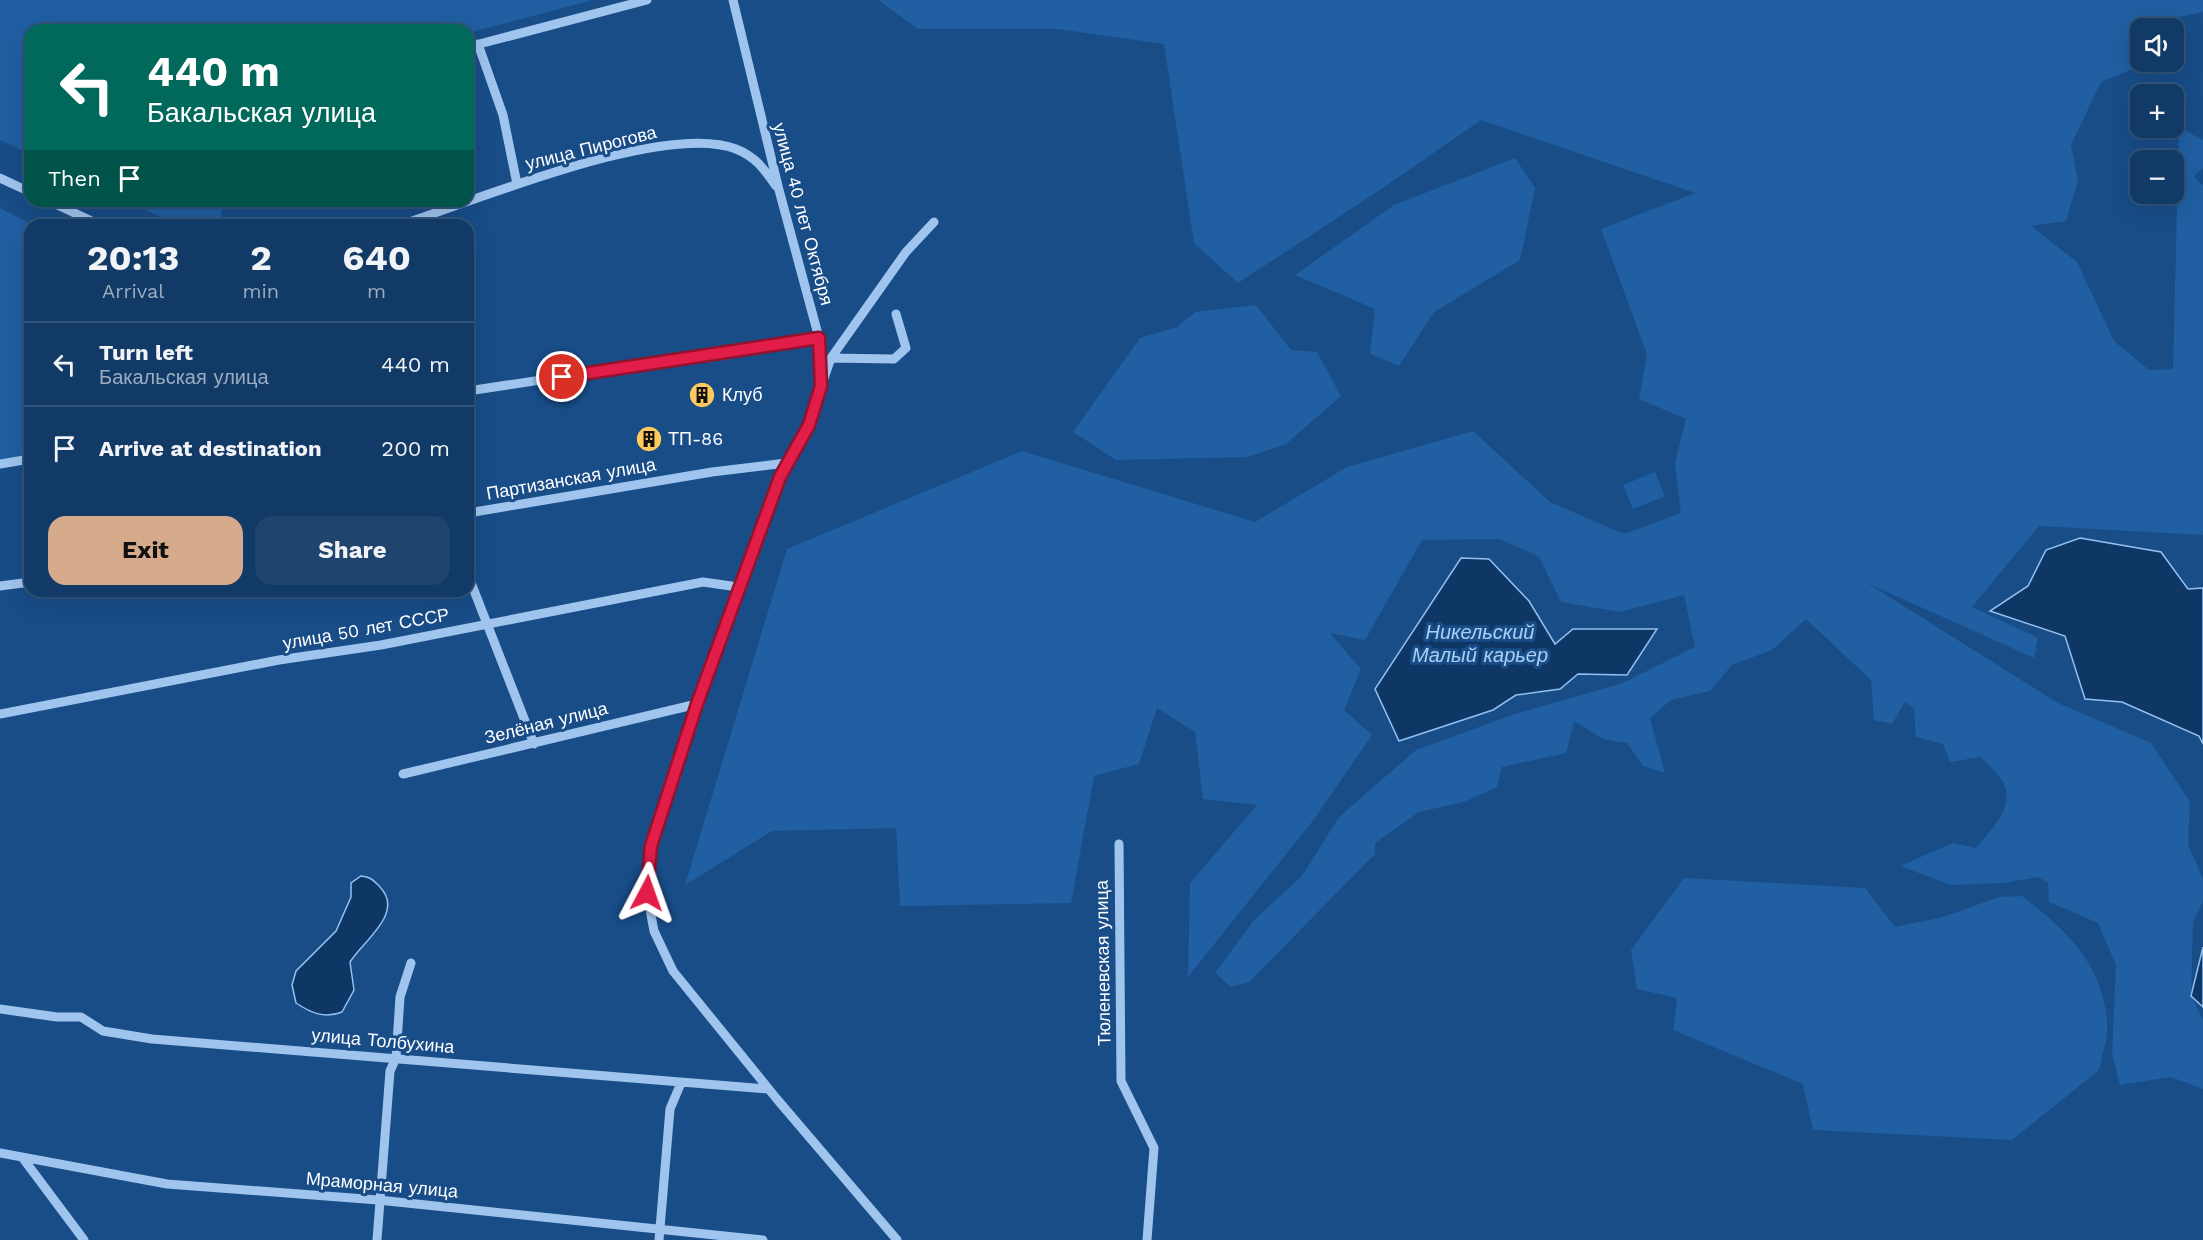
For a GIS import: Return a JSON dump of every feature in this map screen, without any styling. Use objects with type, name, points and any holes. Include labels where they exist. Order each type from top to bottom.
[{"type":"street","points":[[474,45],[647,0]]},
{"type":"street","name":"улица 40 лет Октября","points":[[733,0],[778,190],[819,338],[821,386],[809,425],[786,463],[738,587],[697,704],[651,846],[646,882],[648,903],[654,930],[674,971],[768,1089],[897,1240]]},
{"type":"street","points":[[478,44],[503,115],[517,184]]},
{"type":"street","name":"улица Пирогова","points":[[474,200],[517,184],[632,151],[699,142],[735,148],[759,161],[778,190]]},
{"type":"street","points":[[0,178],[24,189]]},
{"type":"street","points":[[62,207],[87,219]]},
{"type":"street","name":"улица Пирогова","points":[[422,219],[454,207]]},
{"type":"street","points":[[821,386],[831,358],[906,252],[934,222]]},
{"type":"street","points":[[831,358],[894,358],[906,348],[896,314]]},
{"type":"street","points":[[474,390],[819,338]]},
{"type":"street","points":[[0,464],[24,460]]},
{"type":"street","name":"Партизанская улица","points":[[474,512],[712,472],[786,463]]},
{"type":"street","name":"улица 50 лет СССР","points":[[0,714],[703,582],[738,587]]},
{"type":"street","points":[[0,586],[24,583]]},
{"type":"street","points":[[474,589],[534,744]]},
{"type":"street","name":"Зелёная улица","points":[[404,774],[697,704]]},
{"type":"street","name":"Тюленевская улица","points":[[1119,844],[1121,1081],[1154,1148],[1147,1240]]},
{"type":"street","points":[[377,1240],[378,1200],[390,1071],[396,1058],[400,997],[411,963]]},
{"type":"street","name":"улица Толбухина","points":[[0,1009],[57,1017],[81,1017],[103,1031],[152,1039],[768,1089]]},
{"type":"street","points":[[659,1240],[670,1109],[681,1083]]},
{"type":"street","name":"Мраморная улица","points":[[0,1153],[167,1184],[378,1200],[763,1240]]},
{"type":"street","points":[[22,1157],[84,1240]]},
{"type":"shaded area","points":[[0,0],[593,0],[474,31],[474,24],[24,24],[24,151],[0,140]]},
{"type":"shaded area","points":[[878,0],[2203,0],[2203,12],[2175,18],[2130,18],[2130,70],[2101,82],[2071,145],[2078,181],[2066,221],[2031,226],[2077,262],[2114,341],[2149,370],[2173,369],[2177,204],[2184,204],[2184,150],[2178,150],[2179,138],[2184,138],[2184,130],[2203,140],[2203,168],[2194,176],[2203,186],[2203,535],[2039,526],[1972,607],[2038,638],[2034,658],[1867,583],[2058,703],[2151,743],[2190,802],[2188,845],[2203,878],[2203,901],[2193,922],[2191,996],[2203,1020],[2203,1089],[2171,1077],[2120,1085],[2112,1053],[2116,965],[2098,923],[2049,902],[2048,883],[2038,877],[2004,883],[1951,885],[1900,866],[1953,843],[1976,848],[2003,812],[2007,795],[2005,787],[1998,775],[1981,757],[1950,762],[1943,744],[1916,737],[1914,709],[1905,702],[1892,724],[1874,720],[1871,680],[1806,619],[1772,650],[1732,665],[1710,691],[1671,700],[1650,718],[1665,773],[1643,766],[1627,743],[1603,739],[1574,721],[1566,753],[1502,767],[1497,787],[1464,802],[1419,812],[1375,843],[1375,854],[1249,982],[1231,987],[1215,973],[1254,920],[1302,876],[1339,817],[1416,750],[1515,714],[1623,683],[1695,647],[1684,595],[1620,612],[1561,602],[1539,557],[1500,539],[1422,540],[1365,640],[1330,633],[1361,669],[1344,710],[1372,735],[1315,818],[1188,977],[1190,883],[1257,805],[1203,799],[1195,732],[1157,708],[1139,764],[1094,776],[1071,903],[900,906],[896,828],[772,831],[685,885],[787,549],[1022,451],[1255,522],[1347,467],[1473,431],[1550,502],[1624,534],[1681,513],[1675,463],[1686,419],[1639,399],[1647,354],[1601,229],[1695,193],[1481,120],[1383,188],[1238,283],[1194,243],[1164,44],[1057,29],[918,29]]},
{"type":"shaded area","points":[[1515,158],[1535,188],[1520,260],[1434,312],[1399,366],[1370,354],[1375,309],[1295,275],[1394,205]]},
{"type":"shaded area","points":[[140,207],[222,207],[221,219],[164,219]]},
{"type":"shaded area","points":[[0,208],[24,220],[24,459],[0,462]]},
{"type":"shaded area","points":[[1256,305],[1291,350],[1317,352],[1341,396],[1286,444],[1248,457],[1116,460],[1073,432],[1140,338],[1177,327],[1195,312]]},
{"type":"shaded area","points":[[1655,472],[1665,496],[1633,509],[1623,485]]},
{"type":"shaded area","points":[[1684,878],[1865,888],[1895,927],[1943,917],[1999,897],[2022,896],[2066,934],[2089,964],[2097,980],[2107,1019],[2106,1038],[2099,1070],[2012,1140],[1813,1130],[1803,1084],[1673,1030],[1677,998],[1637,989],[1631,950]]},
{"type":"water","points":[[2080,538],[2161,552],[2188,589],[2203,588],[2203,744],[2199,736],[2122,702],[2085,699],[2065,636],[1990,611],[2028,586],[2046,550]]},
{"type":"water","name":"Никельский Малый карьер","points":[[1461,558],[1489,559],[1529,601],[1555,644],[1573,629],[1657,629],[1627,675],[1578,674],[1560,689],[1516,695],[1493,710],[1399,741],[1375,689]]},
{"type":"water","points":[[361,876],[374,881],[386,897],[388,907],[385,917],[350,962],[354,990],[342,1012],[324,1015],[307,1010],[296,1003],[292,985],[296,971],[336,931],[351,897],[351,883]]},
{"type":"water","points":[[2203,947],[2203,1007],[2191,996]]},
{"type":"place","name":"Клуб","points":[[702,395]]},
{"type":"place","name":"ТП-86","points":[[649,439]]},
{"type":"route","points":[[562,377],[819,338],[821,386],[809,425],[780,477],[697,704],[651,846],[646,882],[647,893]]}]
